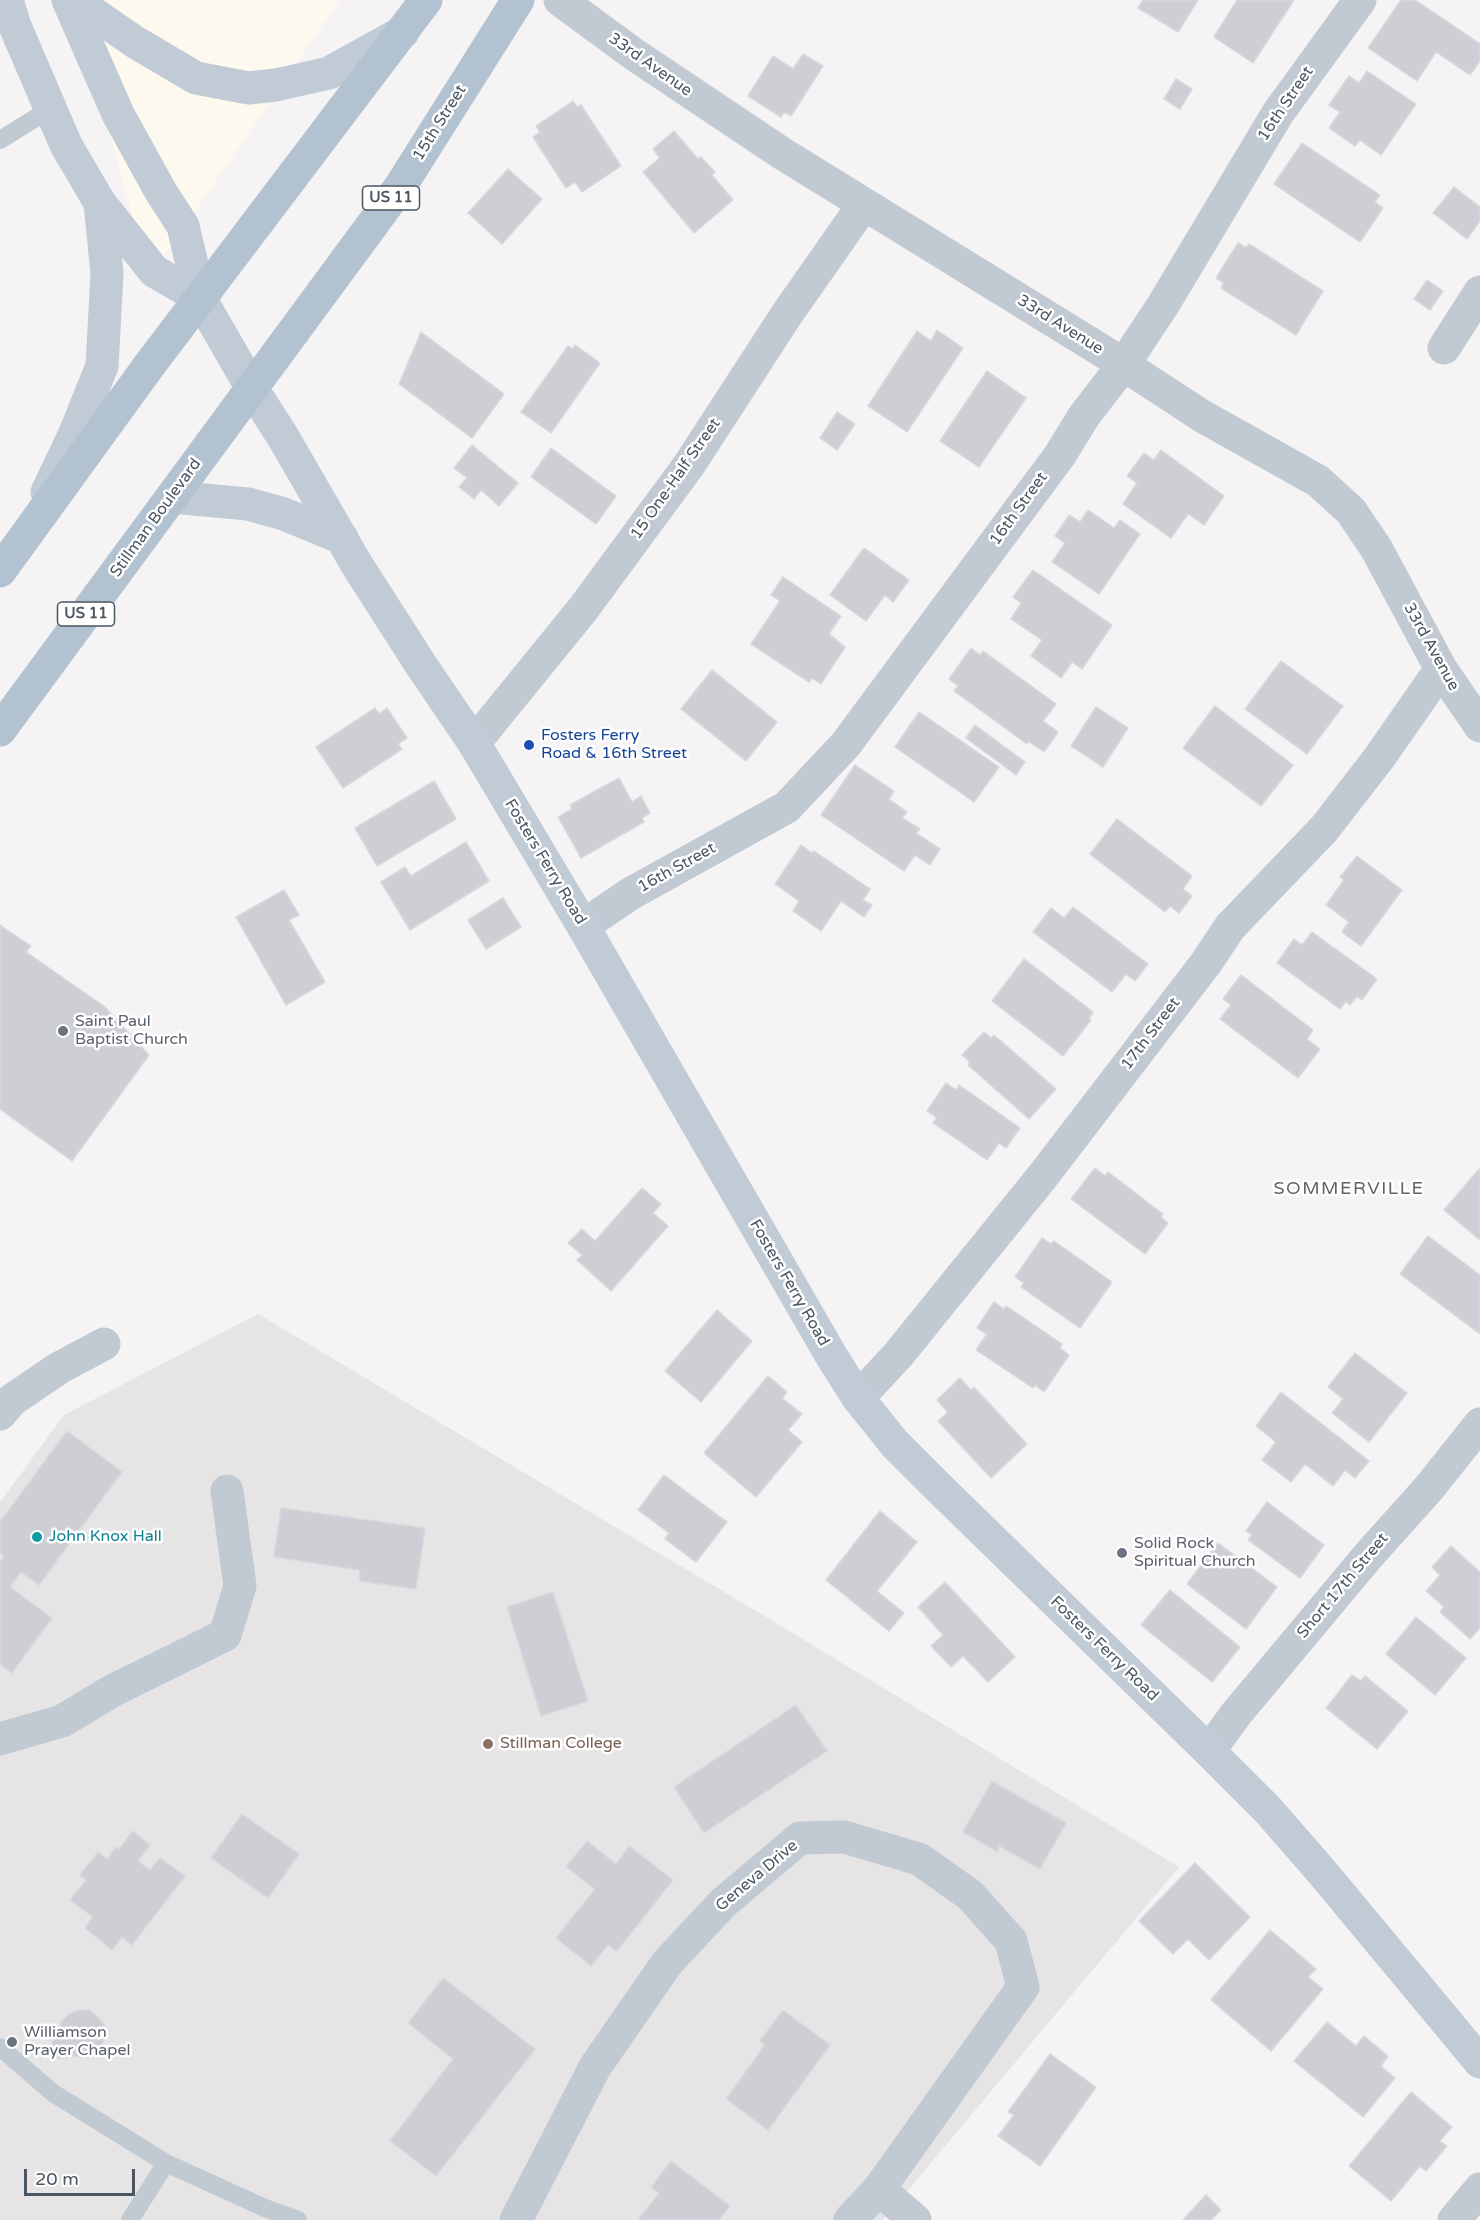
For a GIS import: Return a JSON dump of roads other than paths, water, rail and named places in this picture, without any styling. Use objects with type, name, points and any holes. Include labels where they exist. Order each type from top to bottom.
[{"type":"main road","name":"15th Street","points":[[251,387],[400,187],[518,0]]},
{"type":"main road","points":[[0,571],[103,428],[415,10]]},
{"type":"main road","name":"Stillman Boulevard","points":[[0,730],[251,387]]},
{"type":"street","points":[[7,0],[15,26],[66,145],[100,203],[154,271],[200,298]]},
{"type":"street","points":[[68,0],[118,114],[161,192],[183,226],[200,298],[251,387]]},
{"type":"street","points":[[74,0],[135,42],[196,78],[249,88],[276,85],[329,73],[415,10]]},
{"type":"street","name":"33rd Avenue","points":[[560,0],[664,75],[783,154],[1124,364],[1202,416],[1318,481],[1351,511],[1376,548],[1441,669],[1480,726]]},
{"type":"street","name":"16th Street","points":[[584,926],[630,894],[787,807],[846,744],[1124,364],[1163,305],[1278,113],[1360,0]]},
{"type":"street","points":[[24,538],[75,433],[102,366],[107,273],[100,203]]},
{"type":"street","name":"15 One-Half Street","points":[[474,743],[583,609],[689,465],[787,314],[864,204]]},
{"type":"street","points":[[1444,348],[1480,292]]},
{"type":"street","name":"Fosters Ferry Road","points":[[251,387],[421,665],[474,743],[584,926],[831,1357],[858,1398],[895,1444],[1268,1810],[1480,2062]]},
{"type":"street","points":[[172,497],[248,504],[284,514],[342,538]]},
{"type":"street","name":"17th Street","points":[[858,1398],[898,1355],[1042,1178],[1206,963],[1230,927],[1324,830],[1379,758],[1441,669]]},
{"type":"street","points":[[0,1413],[12,1400],[59,1368],[104,1344]]},
{"type":"street","name":"Short 17th Street","points":[[1209,1751],[1236,1714],[1368,1556],[1429,1488],[1480,1424]]},
{"type":"street","points":[[0,1739],[62,1721],[112,1691],[225,1635],[240,1586],[227,1491]]},
{"type":"street","name":"Geneva Drive","points":[[516,2220],[595,2067],[667,1963],[723,1903],[800,1838],[844,1837],[919,1859],[970,1895],[1011,1941],[1023,1987],[879,2189],[850,2220]]},
{"type":"street","points":[[879,2189],[915,2220]]},
{"type":"street","points":[[1454,2220],[1480,2189]]},
{"type":"lane","points":[[0,140],[50,109]]},
{"type":"lane","points":[[0,2047],[53,2093],[166,2163],[265,2208],[298,2220]]},
{"type":"lane","points":[[130,2220],[166,2163]]},
{"type":"place","name":"Fosters Ferry Road & 16th Street","points":[[529,745]]},
{"type":"place","name":"Saint Paul Baptist Church","points":[[63,1031]]},
{"type":"place","name":"John Knox Hall","points":[[37,1537]]},
{"type":"place","name":"Solid Rock Spiritual Church","points":[[1122,1553]]},
{"type":"place","name":"Stillman College","points":[[488,1744]]},
{"type":"place","name":"Williamson Prayer Chapel","points":[[12,2042]]},
{"type":"district","name":"SOMMERVILLE","points":[[1349,1189]]}]
